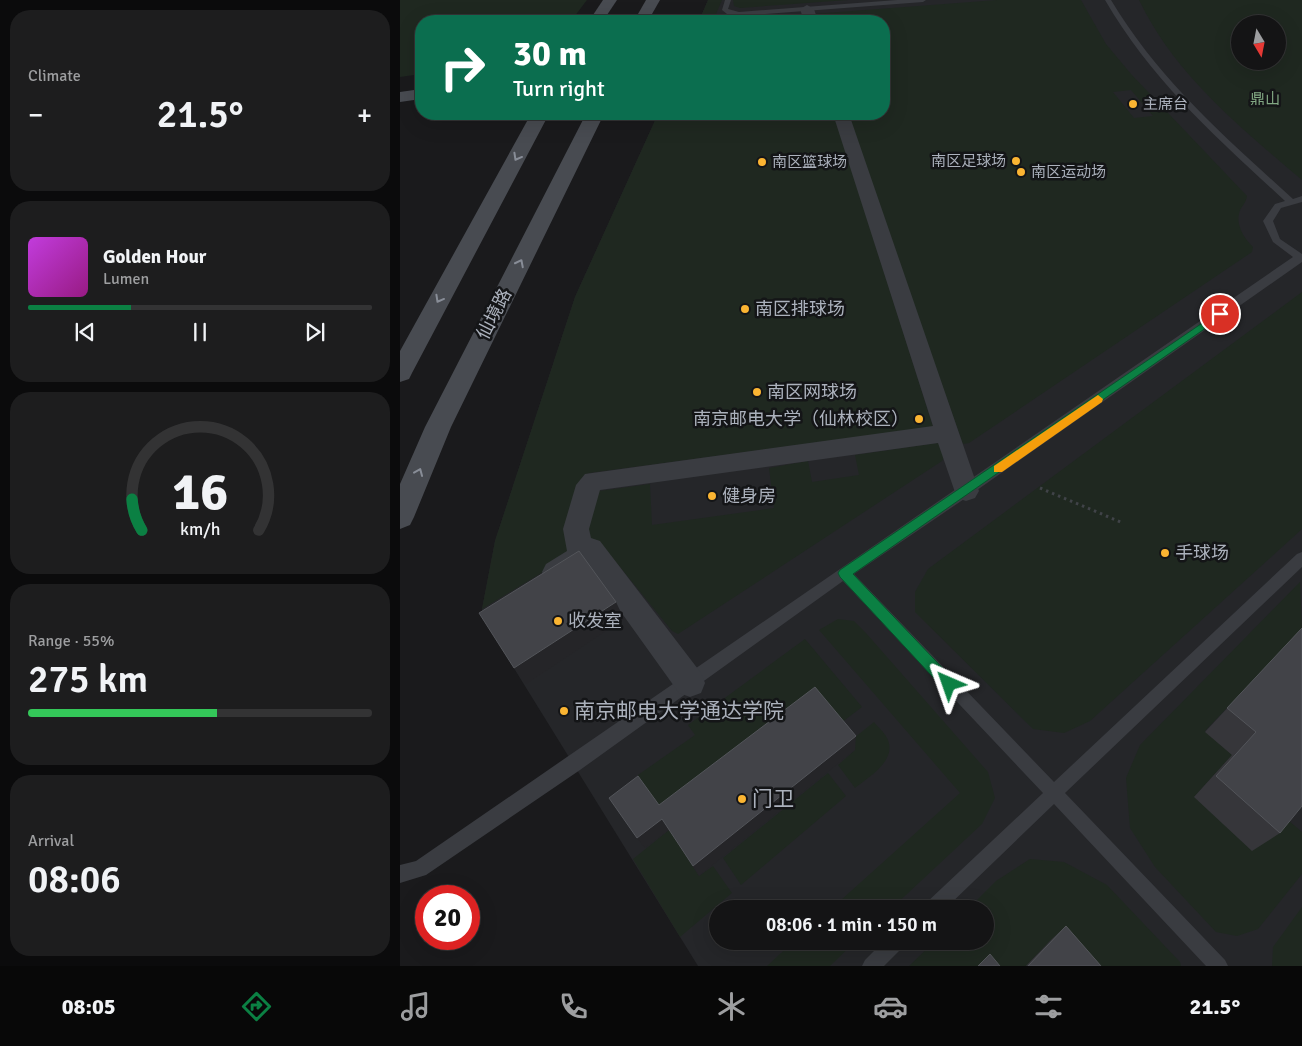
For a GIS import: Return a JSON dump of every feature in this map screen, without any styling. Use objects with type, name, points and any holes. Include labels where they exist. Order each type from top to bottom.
[{"type":"main road","points":[[600,15],[610,0]]},
{"type":"main road","points":[[644,15],[653,0]]},
{"type":"main road","points":[[400,97],[415,95]]},
{"type":"main road","points":[[400,373],[537,120]]},
{"type":"main road","name":"仙境路","points":[[400,517],[438,427],[592,120]]},
{"type":"street","points":[[843,120],[966,492]]},
{"type":"street","points":[[581,556],[576,529],[589,485],[594,481],[946,433]]},
{"type":"street","points":[[540,582],[591,549],[690,683]]},
{"type":"lane","points":[[728,0],[724,9],[729,13],[809,15],[923,0]]},
{"type":"lane","points":[[1108,0],[1128,33],[1153,66],[1196,112],[1290,202]]},
{"type":"lane","points":[[400,874],[420,869],[690,683],[844,573],[966,492],[1301,259],[1276,240],[1268,221],[1278,206],[1302,199]]},
{"type":"lane","points":[[942,900],[1302,558]]},
{"type":"lane","points":[[844,573],[1219,966]]},
{"type":"lane","points":[[871,966],[888,950]]},
{"type":"path","points":[[1040,488],[1123,523]]},
{"type":"shaded area","name":"南京邮电大学（仙林校区）","points":[[708,0],[1302,0],[1302,966],[698,966],[483,618],[482,609],[495,541],[575,297],[655,120],[890,120],[890,15],[702,15]]},
{"type":"green space","points":[[400,0],[587,0],[576,15],[415,15],[415,75],[400,77]]},
{"type":"green space","points":[[708,0],[722,0],[716,15],[702,15]]},
{"type":"green space","points":[[733,0],[848,0],[740,8],[734,6]]},
{"type":"green space","name":"南区运动场","points":[[997,0],[1081,0],[1106,44],[1131,74],[1247,196],[1238,219],[1244,236],[1253,247],[1252,252],[969,443],[963,444],[848,120],[890,120],[890,15],[813,15]],"holes":[[[1131,90],[1153,116],[1134,118],[1113,92]]]},
{"type":"green space","name":"鼎山","points":[[1139,0],[1302,0],[1302,180],[1233,120],[1190,76],[1171,52]]},
{"type":"green space","points":[[655,120],[836,120],[933,427],[589,473],[583,477],[571,555],[482,609],[495,541],[575,297]]},
{"type":"green space","points":[[1302,292],[1302,529],[1090,721],[1064,733],[1033,729],[915,612],[915,592],[928,569]]},
{"type":"green space","points":[[937,443],[944,458],[942,461],[678,634],[672,631],[598,540],[590,544],[585,524],[599,491],[650,484],[652,525],[774,508],[769,468],[808,461],[812,482],[859,475],[855,455]]},
{"type":"green space","points":[[1300,582],[1302,629],[1205,731],[1232,755],[1194,797],[1282,815],[1302,832],[1302,874],[1258,929],[1237,936],[1216,932],[1155,867],[1130,828],[1126,778],[1140,745]]},
{"type":"green space","points":[[838,619],[854,621],[988,772],[995,798],[982,824],[901,900],[841,900],[960,793],[819,630]]},
{"type":"green space","points":[[805,639],[862,707],[837,726],[666,817],[638,775],[695,735],[688,725]]},
{"type":"green space","points":[[874,722],[887,738],[889,753],[881,767],[855,788],[838,765],[855,750],[849,742]]},
{"type":"green space","points":[[828,773],[846,796],[741,885],[723,858]]},
{"type":"green space","points":[[669,830],[699,876],[713,866],[732,893],[724,900],[709,900],[709,912],[680,937],[633,859]]},
{"type":"green space","points":[[1030,859],[1064,862],[1107,885],[1180,962],[1181,966],[1075,966],[1052,939],[1026,966],[909,966],[926,950],[994,950],[994,900],[977,900],[996,881]]},
{"type":"green space","points":[[1302,907],[1302,966],[1272,966],[1273,947]]},
{"type":"green space","points":[[784,950],[847,950],[830,966],[767,966]]},
{"type":"building","name":"收发室","points":[[579,551],[616,602],[514,668],[479,613]]},
{"type":"building","points":[[1302,628],[1302,806],[1280,833],[1216,776],[1256,732],[1227,708]]},
{"type":"building","name":"门卫","points":[[815,687],[856,736],[693,866],[662,819],[637,838],[609,798],[638,776],[659,805]]},
{"type":"building","points":[[1066,926],[1101,966],[1028,966]]},
{"type":"building","points":[[990,954],[1000,966],[978,966]]},
{"type":"slow traffic","points":[[998,469],[1098,399]]},
{"type":"place","name":"主席台","points":[[1133,104]]},
{"type":"place","name":"南区足球场","points":[[1016,161]]},
{"type":"place","name":"南区篮球场","points":[[762,162]]},
{"type":"place","name":"南区运动场","points":[[1021,172]]},
{"type":"place","name":"南区排球场","points":[[745,309]]},
{"type":"place","name":"南区网球场","points":[[757,392]]},
{"type":"place","name":"南京邮电大学（仙林校区）","points":[[919,419]]},
{"type":"place","name":"健身房","points":[[712,496]]},
{"type":"place","name":"手球场","points":[[1165,553]]},
{"type":"place","name":"收发室","points":[[558,621]]},
{"type":"place","name":"南京邮电大学通达学院","points":[[564,711]]},
{"type":"place","name":"门卫","points":[[742,799]]},
{"type":"route","points":[[949,684],[844,573],[966,492],[1220,314]]}]
